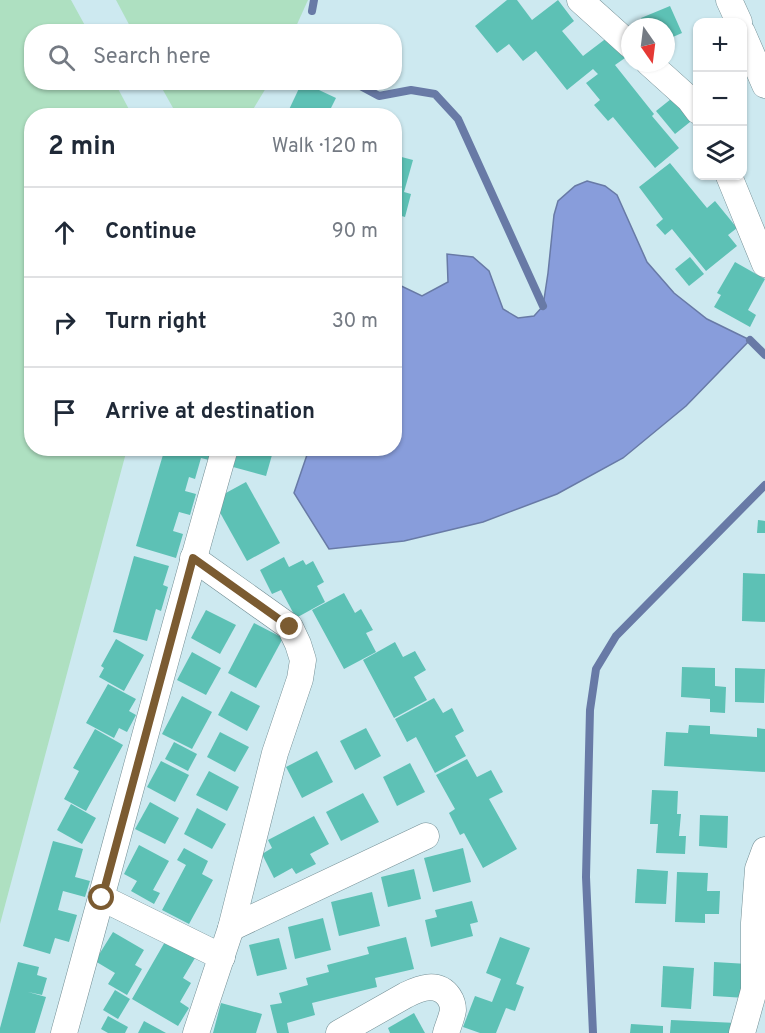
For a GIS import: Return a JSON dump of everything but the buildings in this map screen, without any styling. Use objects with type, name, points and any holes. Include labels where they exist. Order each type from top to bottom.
[{"type":"street","points":[[580,0],[621,37]]},
{"type":"street","points":[[729,0],[737,18]]},
{"type":"street","points":[[747,44],[765,85]]},
{"type":"street","points":[[659,72],[693,104]]},
{"type":"street","points":[[731,180],[765,264]]},
{"type":"street","points":[[64,1033],[223,456]]},
{"type":"street","points":[[193,558],[290,627],[303,660],[300,679],[275,753],[231,928],[196,1033]]},
{"type":"street","points":[[231,928],[426,836]]},
{"type":"street","points":[[742,1033],[754,990],[754,923],[758,869],[765,849]]},
{"type":"street","points":[[102,898],[222,957]]},
{"type":"street","points":[[339,1033],[406,995],[427,987],[437,987],[446,992],[451,1000],[453,1009],[446,1033]]},
{"type":"green space","points":[[0,0],[71,0],[84,24],[24,24],[24,90],[119,90],[128,108],[24,108],[24,456],[125,456],[0,924]]},
{"type":"green space","points":[[116,0],[308,0],[297,24],[129,24]]},
{"type":"green space","points":[[163,90],[265,90],[254,108],[173,108]]},
{"type":"water","points":[[587,181],[605,186],[617,195],[647,262],[674,293],[707,319],[750,340],[686,406],[623,458],[557,494],[483,522],[404,541],[329,549],[294,493],[307,456],[402,456],[402,286],[422,296],[448,282],[447,254],[473,257],[489,271],[503,309],[518,318],[534,316],[543,306],[554,215],[558,201],[575,186]]},
{"type":"waterway","points":[[312,11],[314,0]]},
{"type":"waterway","points":[[368,90],[379,96],[411,90],[435,94],[458,119],[543,306]]},
{"type":"waterway","points":[[750,340],[765,355]]},
{"type":"waterway","points":[[593,1033],[586,877],[590,710],[596,669],[616,636],[765,485]]},
{"type":"route","points":[[102,898],[193,558],[290,627]]}]
